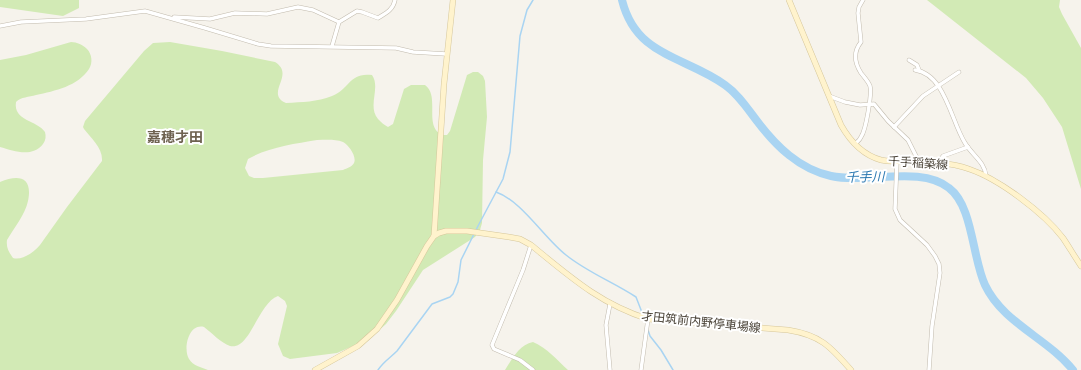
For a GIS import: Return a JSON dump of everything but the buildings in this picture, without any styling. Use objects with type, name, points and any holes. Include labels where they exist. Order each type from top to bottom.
[{"type":"main road","points":[[316,370],[358,346],[377,329],[397,300],[434,236],[446,54],[453,0]]},
{"type":"main road","name":"千手稲築線","points":[[789,0],[841,125],[855,144],[871,156],[882,160],[963,167],[998,182],[1044,218],[1062,238],[1081,266]]},
{"type":"main road","name":"才田筑前内野停車場線","points":[[434,236],[446,230],[467,231],[520,239],[531,245],[586,290],[610,304],[633,314],[648,319],[802,332],[814,336],[824,343],[837,354],[851,370]]},
{"type":"street","points":[[332,46],[339,22],[356,12],[362,12],[378,18],[391,10],[395,0]]},
{"type":"street","points":[[855,144],[864,131],[871,91],[869,83],[860,71],[855,53],[856,48],[861,42],[858,13],[859,7],[863,0]]},
{"type":"street","points":[[167,16],[210,19],[235,13],[267,14],[298,7],[313,10],[339,22]]},
{"type":"street","points":[[0,26],[21,22],[86,18],[145,11],[167,16],[258,44],[271,46],[396,48],[413,52],[446,54]]},
{"type":"street","points":[[909,60],[917,65],[917,70],[927,74],[938,86],[968,147],[983,165],[986,176]]},
{"type":"street","points":[[894,127],[916,102],[959,72]]},
{"type":"street","points":[[829,96],[845,102],[860,105],[874,104],[894,127],[908,140],[919,162]]},
{"type":"street","points":[[937,164],[943,156],[968,147]]},
{"type":"street","points":[[897,161],[895,209],[897,215],[900,220],[927,246],[939,264],[940,274],[932,326],[928,370]]},
{"type":"street","points":[[531,245],[523,270],[492,345],[494,349],[520,360],[533,370]]},
{"type":"street","points":[[610,304],[606,325],[610,370]]},
{"type":"street","points":[[641,370],[648,319]]},
{"type":"green space","points":[[0,0],[79,0],[79,8],[63,16],[0,7]]},
{"type":"green space","points":[[927,0],[1060,0],[1059,7],[1062,14],[1081,48],[1081,189],[1062,127],[1043,98],[1026,78]]},
{"type":"green space","points":[[71,42],[82,45],[90,53],[91,64],[84,75],[79,80],[66,87],[23,98],[16,102],[18,113],[45,132],[46,138],[43,144],[34,151],[28,152],[17,152],[0,147],[0,60],[26,55]]},
{"type":"green space","points":[[170,42],[275,62],[281,67],[282,72],[278,94],[280,99],[286,103],[326,98],[338,93],[354,78],[364,75],[372,75],[375,86],[375,114],[378,119],[388,127],[393,124],[404,89],[411,85],[425,85],[430,90],[432,97],[434,126],[438,132],[444,135],[447,135],[450,131],[467,75],[473,72],[478,72],[483,76],[485,81],[487,117],[483,160],[482,223],[480,230],[475,237],[423,270],[396,311],[386,324],[376,333],[337,353],[290,359],[283,356],[278,344],[287,306],[285,301],[278,296],[271,300],[265,307],[249,334],[237,346],[227,345],[204,327],[194,329],[188,338],[187,355],[189,359],[197,366],[208,370],[0,370],[0,182],[13,178],[19,178],[26,182],[28,187],[29,193],[27,206],[7,240],[7,248],[13,258],[16,259],[24,257],[40,245],[102,161],[99,148],[83,127],[85,121],[144,51],[153,43]],"holes":[[[317,140],[337,140],[343,142],[350,148],[355,160],[354,163],[343,170],[263,178],[254,178],[249,176],[245,168],[248,159],[256,155],[273,149]]]},
{"type":"green space","points":[[533,342],[547,351],[568,370],[505,370],[520,349]]},
{"type":"waterway","points":[[378,370],[384,362],[397,351],[432,304],[450,297],[453,294],[458,282],[461,260],[503,179],[510,152],[520,36],[527,10],[533,0]]},
{"type":"waterway","name":"千手川","points":[[622,0],[629,19],[638,33],[650,44],[664,53],[710,75],[725,85],[738,97],[780,148],[809,168],[819,173],[845,178],[893,176],[924,178],[937,181],[949,188],[957,196],[968,219],[981,274],[985,285],[993,298],[1014,320],[1051,349],[1073,370]]},
{"type":"waterway","points":[[496,192],[515,203],[524,211],[566,255],[583,267],[636,297],[643,315]]},
{"type":"waterway","points":[[648,330],[650,336],[661,350],[673,370]]},
{"type":"district","name":"嘉穂才田","points":[[175,137]]}]
